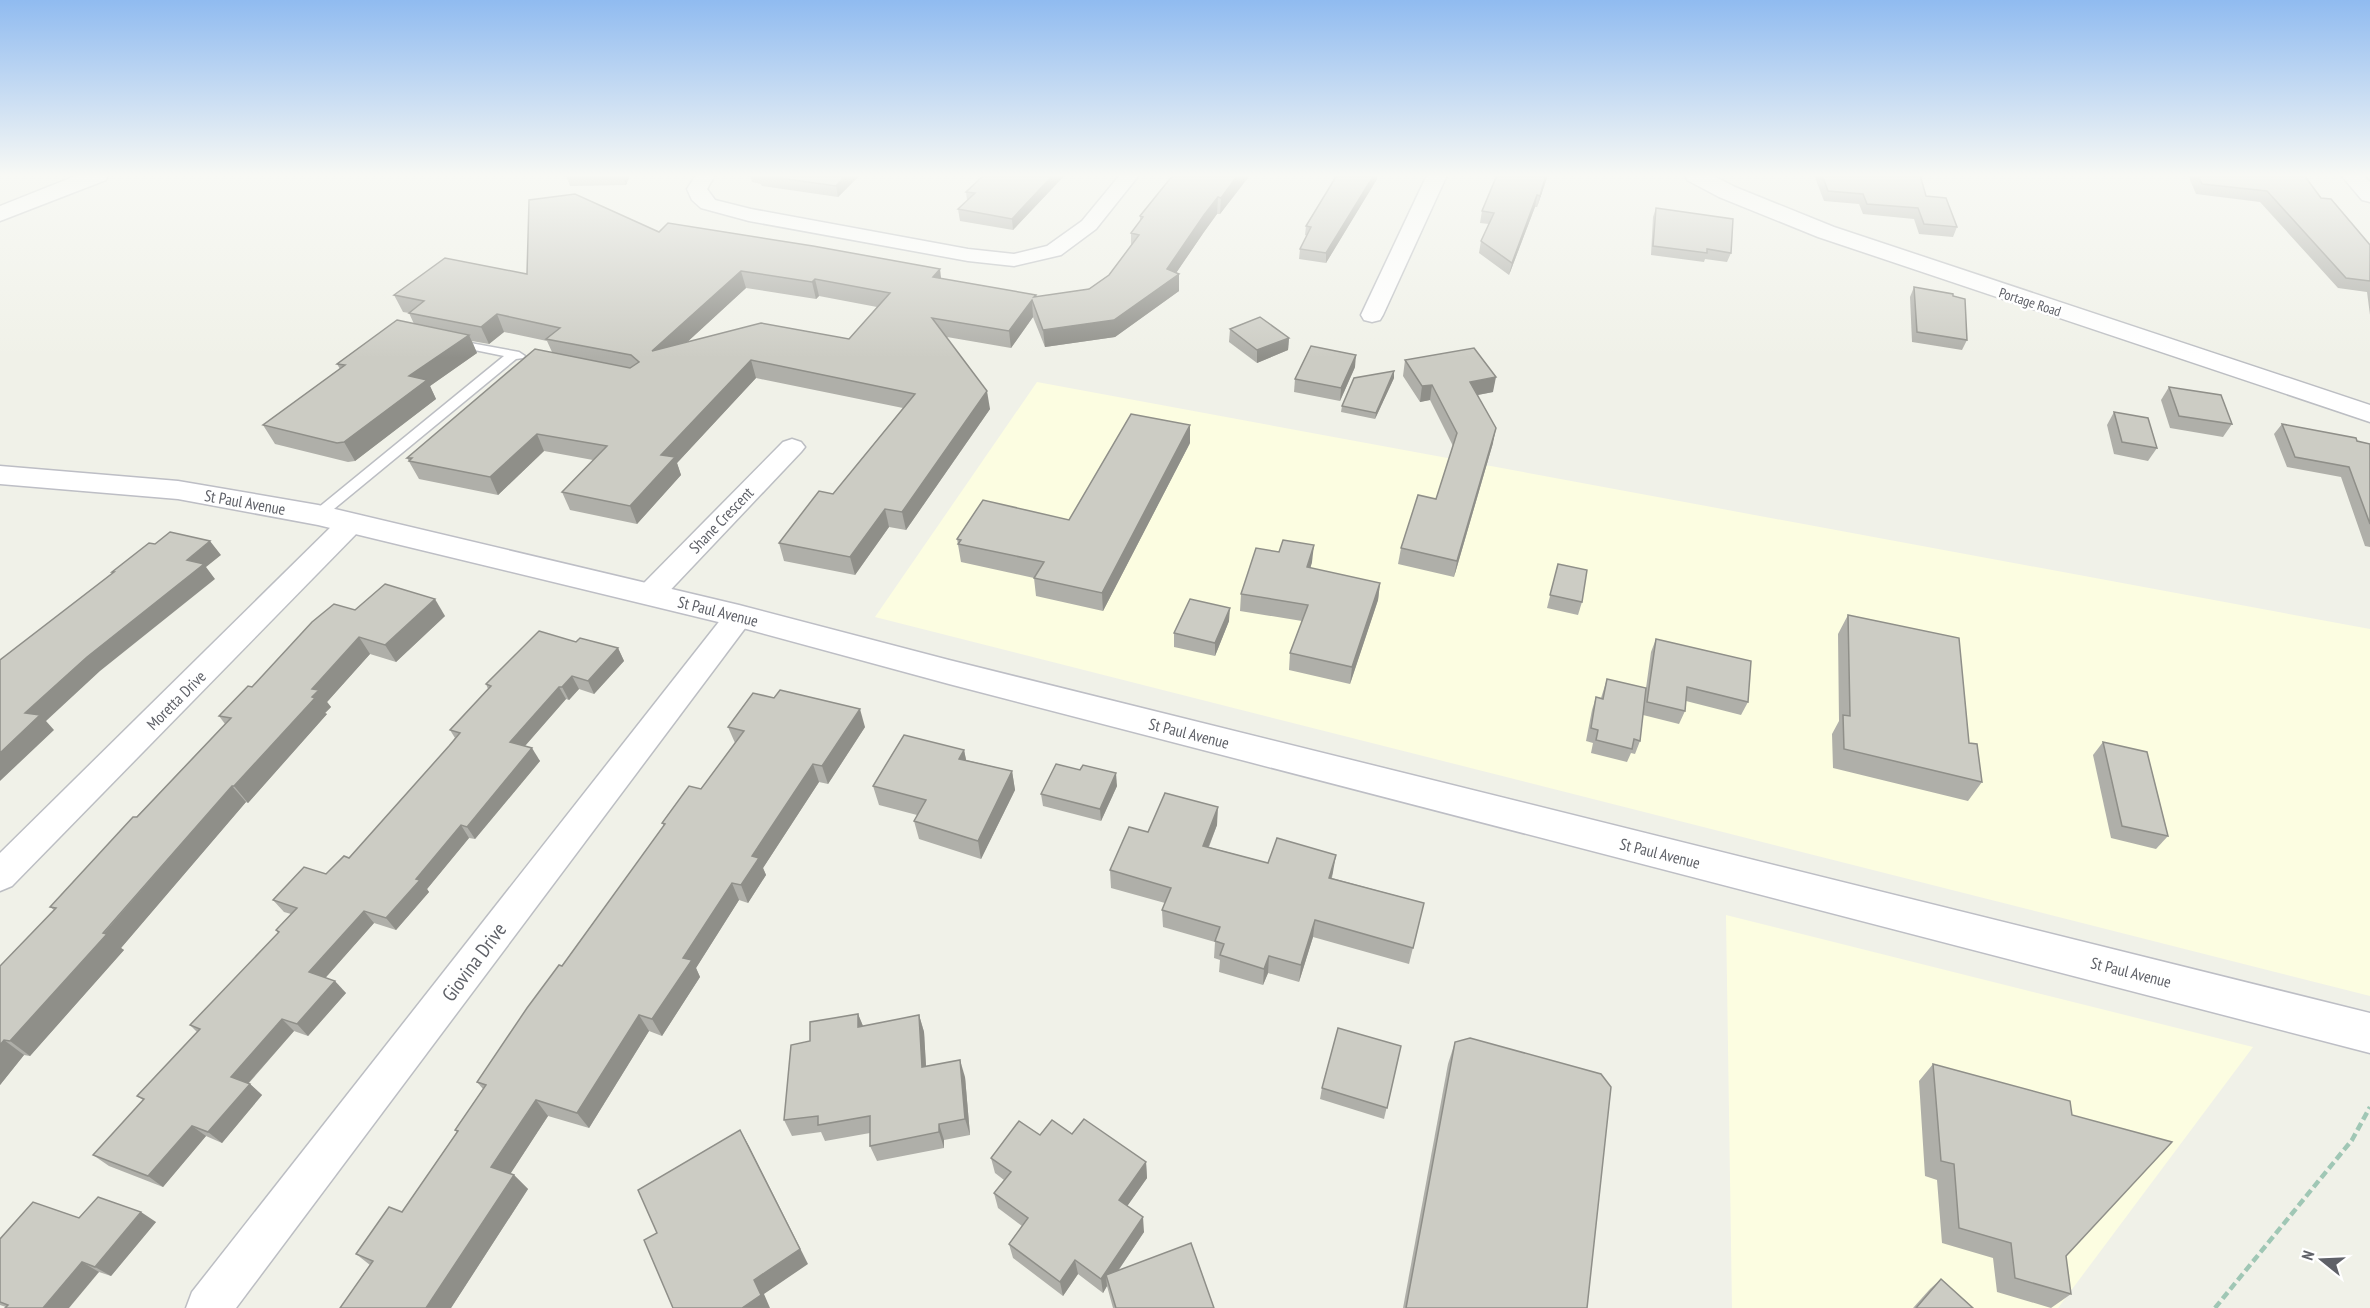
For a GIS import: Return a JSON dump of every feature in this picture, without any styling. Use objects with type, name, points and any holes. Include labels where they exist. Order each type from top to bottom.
[{"type":"main road","name":"Portage Road","points":[[1838,236],[2370,414]]},
{"type":"main road","name":"St Paul Avenue","points":[[0,475],[178,490],[318,515],[739,616],[2370,1033]]},
{"type":"street","points":[[865,236],[968,255],[1014,260],[1054,251],[1074,236]]},
{"type":"street","points":[[1372,315],[1409,236]]},
{"type":"street","name":"Shane Crescent","points":[[650,594],[792,447]]},
{"type":"street","name":"Moretta Drive","points":[[0,876],[351,523]]},
{"type":"street","name":"Giovina Drive","points":[[208,1308],[739,616]]},
{"type":"lane","points":[[444,341],[536,360]]},
{"type":"lane","points":[[318,515],[513,355]]},
{"type":"path","points":[[2215,1308],[2352,1140],[2370,1107]]},
{"type":"shaded area","points":[[1037,382],[2370,629],[2370,996],[875,617]]},
{"type":"shaded area","points":[[1726,915],[2253,1047],[2058,1308],[1732,1308]]},
{"type":"building","points":[[528,236],[750,236],[940,269],[933,277],[1036,295],[1034,297],[1089,289],[1109,275],[1138,236],[1190,236],[1167,269],[1179,274],[1114,320],[1043,330],[1032,300],[1009,331],[932,318],[987,391],[902,512],[885,509],[850,557],[779,543],[819,491],[833,494],[915,394],[751,360],[661,455],[675,457],[630,506],[562,492],[607,446],[537,434],[490,477],[409,461],[412,458],[407,458],[535,349],[630,368],[639,362],[631,355],[546,339],[560,328],[497,314],[481,327],[409,313],[424,301],[394,295],[445,258],[527,274]],"holes":[[[741,271],[812,282],[815,279],[890,293],[849,339],[761,323],[652,351]]]},
{"type":"building","points":[[1306,236],[1336,236],[1326,253],[1300,249]]},
{"type":"building","points":[[1483,236],[1522,236],[1512,263],[1481,241]]},
{"type":"building","points":[[1654,236],[1732,236],[1731,253],[1707,249],[1707,253],[1653,246]]},
{"type":"building","points":[[2308,236],[2362,236],[2370,245],[2370,281],[2346,278]]},
{"type":"building","points":[[1914,287],[1953,294],[1953,296],[1965,299],[1967,340],[1917,332]]},
{"type":"building","points":[[1260,317],[1289,338],[1257,350],[1230,329]]},
{"type":"building","points":[[397,320],[469,335],[409,376],[427,380],[344,442],[337,443],[263,425],[345,365],[337,364]]},
{"type":"building","points":[[1311,346],[1356,355],[1341,388],[1295,379]]},
{"type":"building","points":[[1474,348],[1496,377],[1470,382],[1496,428],[1457,561],[1401,548],[1418,495],[1436,499],[1457,433],[1432,385],[1422,386],[1405,360]]},
{"type":"building","points":[[1394,371],[1376,413],[1342,406],[1354,378]]},
{"type":"building","points":[[2169,387],[2221,395],[2232,424],[2179,416]]},
{"type":"building","points":[[2114,412],[2148,418],[2157,448],[2122,442]]},
{"type":"building","points":[[1131,414],[1190,425],[1102,593],[1034,578],[1044,562],[958,544],[961,540],[957,539],[983,500],[1069,520]]},
{"type":"building","points":[[2282,424],[2356,438],[2357,441],[2370,444],[2370,524],[2349,467],[2295,457]]},
{"type":"building","points":[[170,532],[210,541],[187,560],[204,564],[87,657],[25,713],[40,715],[0,753],[0,660],[149,543],[155,544]]},
{"type":"building","points":[[1283,540],[1314,545],[1307,567],[1380,583],[1352,667],[1290,653],[1308,605],[1241,594],[1256,548],[1279,552]]},
{"type":"building","points":[[1558,564],[1587,570],[1582,602],[1550,595]]},
{"type":"building","points":[[385,584],[435,599],[385,645],[359,637],[312,689],[319,690],[312,697],[315,698],[232,786],[103,933],[107,934],[10,1041],[4,1040],[0,1045],[0,966],[56,908],[50,907],[133,817],[137,817],[231,718],[219,716],[248,686],[252,687],[312,622],[334,604],[355,610]]},
{"type":"building","points":[[1190,599],[1230,608],[1215,643],[1174,633]]},
{"type":"building","points":[[1848,615],[1959,638],[1969,743],[1977,744],[1982,782],[1844,749],[1843,715],[1850,716]]},
{"type":"building","points":[[539,631],[576,642],[580,638],[618,648],[588,681],[572,676],[562,687],[559,687],[510,742],[532,748],[467,827],[461,825],[416,879],[420,880],[386,918],[364,911],[309,972],[335,981],[297,1024],[282,1019],[231,1077],[250,1084],[208,1132],[192,1126],[148,1176],[93,1155],[144,1099],[137,1096],[200,1029],[190,1025],[279,932],[276,930],[297,908],[273,900],[304,867],[326,874],[344,856],[349,858],[460,733],[450,730],[491,686],[486,684]]},
{"type":"building","points":[[1656,639],[1751,661],[1748,702],[1687,687],[1685,711],[1647,702]]},
{"type":"building","points":[[1607,679],[1646,688],[1640,741],[1634,739],[1632,749],[1596,740],[1598,730],[1591,728],[1596,697],[1603,699]]},
{"type":"building","points":[[780,690],[860,709],[822,766],[813,764],[752,856],[759,858],[741,885],[732,883],[683,958],[692,960],[652,1019],[639,1015],[577,1113],[536,1100],[491,1167],[514,1175],[426,1308],[340,1308],[373,1261],[356,1254],[389,1207],[402,1212],[458,1131],[455,1130],[486,1085],[477,1082],[527,1008],[559,965],[562,966],[665,824],[662,823],[689,786],[701,789],[744,731],[728,727],[753,693],[774,698]]},
{"type":"building","points":[[904,735],[964,750],[959,759],[1012,771],[978,841],[914,821],[926,800],[873,786]]},
{"type":"building","points":[[2103,742],[2147,752],[2168,836],[2122,826]]},
{"type":"building","points":[[1056,764],[1080,770],[1083,765],[1116,773],[1100,809],[1041,794]]},
{"type":"building","points":[[1165,793],[1218,807],[1203,846],[1268,863],[1277,838],[1336,855],[1329,878],[1424,903],[1413,948],[1315,920],[1301,965],[1269,956],[1264,969],[1220,955],[1224,944],[1215,941],[1220,927],[1162,910],[1171,888],[1110,870],[1129,827],[1148,832]]},
{"type":"building","points":[[858,1014],[858,1027],[919,1015],[922,1067],[960,1060],[965,1119],[939,1124],[939,1132],[870,1146],[870,1116],[818,1125],[818,1116],[784,1120],[791,1045],[810,1041],[810,1022]]},
{"type":"building","points":[[1338,1028],[1401,1046],[1387,1108],[1322,1088]]},
{"type":"building","points":[[1470,1038],[1601,1074],[1611,1087],[1587,1308],[1406,1308],[1455,1042]]},
{"type":"building","points":[[1933,1064],[2070,1101],[2072,1115],[2172,1142],[2066,1256],[2071,1294],[2015,1278],[2011,1243],[1959,1228],[1954,1164],[1941,1161]]},
{"type":"building","points":[[1084,1119],[1146,1162],[1119,1200],[1143,1217],[1101,1279],[1075,1260],[1060,1282],[1009,1244],[1028,1218],[994,1193],[1011,1172],[991,1158],[1019,1121],[1040,1135],[1052,1120],[1072,1134]]},
{"type":"building","points":[[740,1130],[800,1249],[754,1280],[761,1295],[742,1308],[673,1308],[644,1240],[657,1233],[638,1190]]},
{"type":"building","points":[[98,1197],[141,1212],[95,1267],[82,1262],[43,1308],[5,1308],[8,1305],[0,1302],[0,1239],[33,1202],[79,1218]]},
{"type":"building","points":[[1191,1243],[1214,1308],[1116,1308],[1106,1275]]},
{"type":"building","points":[[1941,1279],[1973,1308],[1916,1308]]}]
